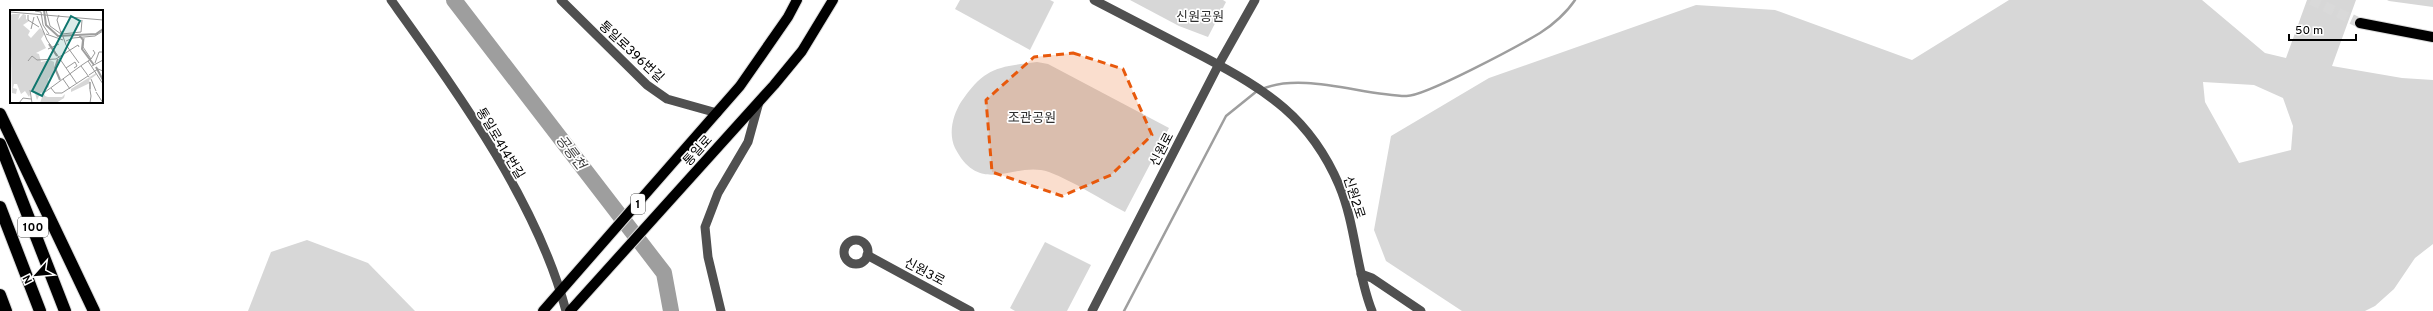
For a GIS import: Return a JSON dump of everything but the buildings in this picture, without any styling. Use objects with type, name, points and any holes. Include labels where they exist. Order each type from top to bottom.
[{"type":"highway","points":[[0,114],[94,311]]},
{"type":"highway","name":"100","points":[[0,144],[65,311]]},
{"type":"highway","name":"100","points":[[0,207],[40,311]]},
{"type":"highway","points":[[0,295],[6,311]]},
{"type":"main road","name":"통일로","points":[[543,311],[560,290],[702,132],[740,86],[788,17],[797,0]]},
{"type":"main road","name":"통일로","points":[[570,311],[759,102],[802,51],[833,0]]},
{"type":"main road","points":[[2360,23],[2433,37]]},
{"type":"street","name":"통일로414번길","points":[[391,0],[432,57],[496,156],[541,237],[566,311]]},
{"type":"street","name":"통일로396번길","points":[[561,0],[646,85],[667,99],[717,113]]},
{"type":"street","points":[[1094,0],[1219,64]]},
{"type":"street","name":"신원로","points":[[1092,311],[1219,64],[1255,0]]},
{"type":"street","name":"신원2로","points":[[1219,64],[1283,105],[1325,156],[1339,186],[1372,311]]},
{"type":"street","points":[[721,311],[708,257],[705,227],[718,193],[748,142],[759,102]]},
{"type":"street","name":"신원3로","points":[[867,255],[970,311]]},
{"type":"street","points":[[1362,274],[1372,278],[1421,311]]},
{"type":"highlighted area","points":[[1073,53],[1123,69],[1152,135],[1111,175],[1062,196],[992,172],[986,100],[1034,57]]},
{"type":"green space","points":[[960,0],[1050,0],[1054,2],[1030,50],[955,9]]},
{"type":"green space","name":"신원공원","points":[[1130,0],[1223,0],[1226,2],[1208,37],[1179,26]]},
{"type":"green space","points":[[2009,0],[2202,0],[2265,53],[2286,58],[2307,0],[2356,0],[2332,66],[2402,78],[2433,80],[2433,244],[2415,258],[2394,289],[2375,306],[2365,311],[1462,311],[1386,261],[1374,230],[1391,136],[1489,78],[1696,5],[1775,10],[1912,60]],"holes":[[[2203,82],[2254,85],[2283,98],[2293,126],[2291,150],[2239,163],[2205,102]]]},
{"type":"green space","points":[[2387,0],[2433,0],[2433,7],[2389,1]]},
{"type":"green space","name":"조관공원","points":[[1037,62],[1048,64],[1169,128],[1125,212],[1049,172],[1023,170],[999,174],[987,174],[976,171],[965,163],[955,148],[952,136],[952,124],[954,118],[961,102],[977,82],[985,75],[1002,68],[1012,65]]},
{"type":"green space","points":[[307,240],[368,263],[415,311],[248,311],[271,252]]},
{"type":"green space","points":[[1045,242],[1091,265],[1067,311],[1015,311],[1010,308]]},
{"type":"waterway","name":"공릉천","points":[[454,0],[664,273],[671,311]]},
{"type":"waterway","points":[[1262,89],[1278,84],[1314,83],[1389,95],[1406,96],[1416,94],[1451,80],[1540,33],[1559,18],[1575,0]]},
{"type":"waterway","points":[[1124,311],[1226,116],[1257,91]]},
{"type":"tunnel","points":[[2311,0],[2360,23]]}]
